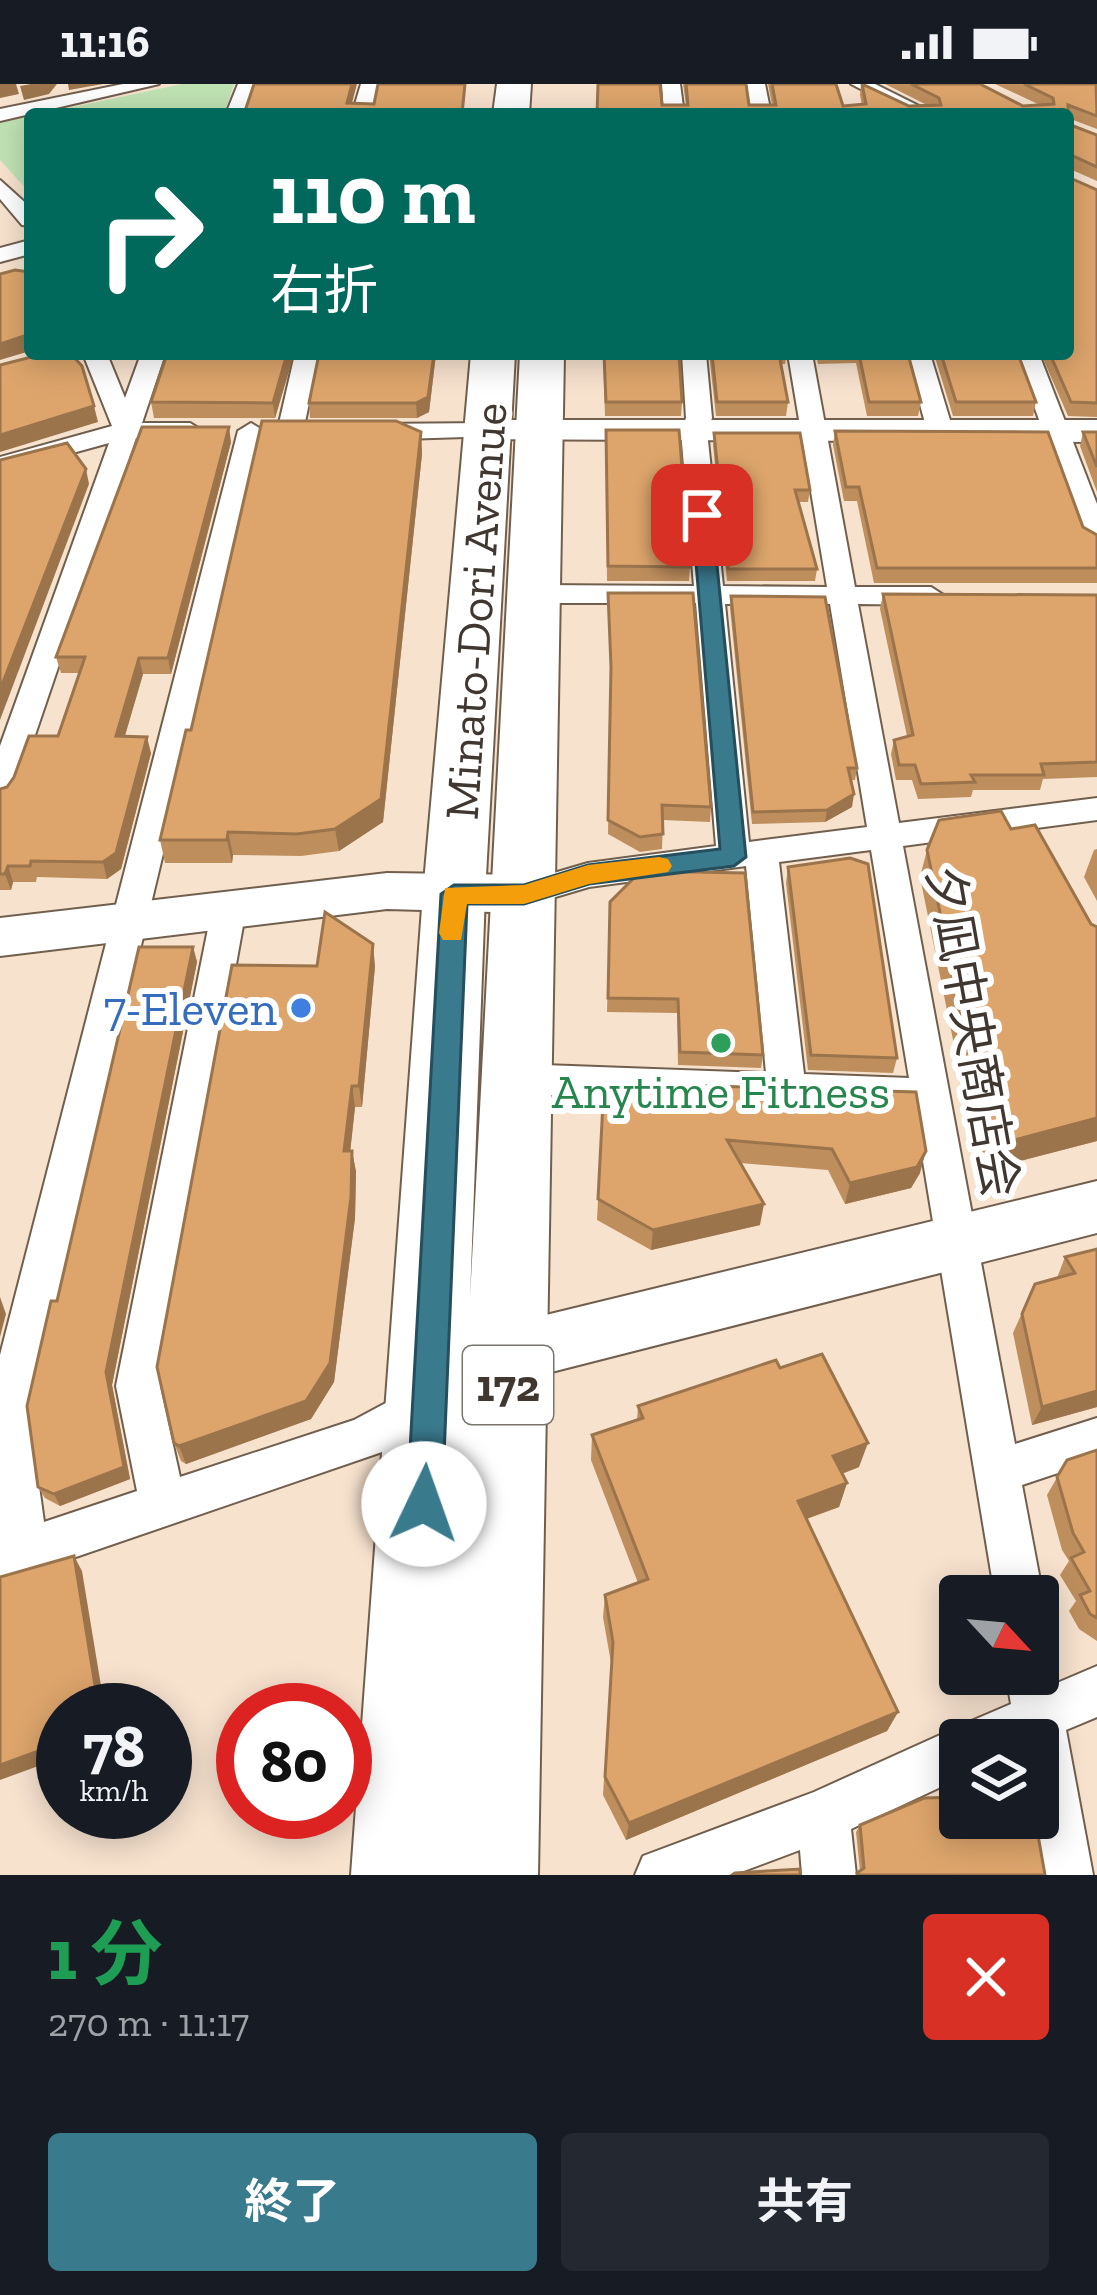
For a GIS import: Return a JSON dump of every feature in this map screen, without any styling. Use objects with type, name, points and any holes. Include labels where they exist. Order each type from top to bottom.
[{"type":"highway","name":"Minato-Dori Avenue","points":[[489,1875],[516,1079],[489,894],[488,431],[493,360]]},
{"type":"highway","name":"Minato-Dori Avenue","points":[[400,1875],[430,1399],[489,894],[536,594],[542,360]]},
{"type":"street","points":[[44,84],[62,102]]},
{"type":"street","points":[[35,108],[150,84]]},
{"type":"street","points":[[850,89],[907,108]]},
{"type":"street","points":[[2,191],[24,214]]},
{"type":"street","points":[[125,430],[99,363],[138,360]]},
{"type":"street","points":[[0,791],[151,360]]},
{"type":"street","points":[[0,465],[125,430],[300,432],[306,360]]},
{"type":"street","points":[[694,360],[698,418],[694,431],[710,598],[786,1086]]},
{"type":"street","name":"夕凪中央商店会","points":[[801,360],[1015,1575]]},
{"type":"street","points":[[920,360],[940,430]]},
{"type":"street","points":[[1029,360],[1097,540]]},
{"type":"street","points":[[230,431],[131,921],[8,1414],[12,1556],[366,1437],[509,1353],[1097,1208]]},
{"type":"street","points":[[354,432],[1097,431]]},
{"type":"street","points":[[536,594],[959,596]]},
{"type":"street","points":[[0,937],[386,891],[489,894],[588,874],[1097,808]]},
{"type":"street","points":[[1030,819],[1052,859]]},
{"type":"street","points":[[163,1504],[138,1386],[230,909]]},
{"type":"street","points":[[516,1079],[932,1094]]},
{"type":"street","points":[[996,1472],[1097,1439]]},
{"type":"street","points":[[1059,1693],[1097,1691]]},
{"type":"street","points":[[1009,1719],[1035,1695]]},
{"type":"street","points":[[1035,1695],[1066,1875]]},
{"type":"street","points":[[662,1875],[823,1815],[939,1763]]},
{"type":"street","points":[[823,1815],[829,1875]]},
{"type":"green space","points":[[182,84],[234,84],[226,108],[68,108]]},
{"type":"green space","points":[[24,117],[24,186],[0,160],[0,123]]},
{"type":"building","points":[[254,84],[352,84],[347,103],[374,104],[378,84],[465,84],[463,108],[246,108]]},
{"type":"building","points":[[598,84],[660,84],[662,105],[688,105],[686,84],[746,84],[749,105],[776,105],[772,84],[836,84],[843,106],[866,104],[862,84],[909,106],[941,105],[939,98],[911,84],[980,84],[1023,106],[1054,104],[1053,98],[1024,84],[1096,84],[1097,116],[1068,105],[1068,108],[597,108]]},
{"type":"building","points":[[1074,126],[1097,135],[1097,167],[1074,156]]},
{"type":"building","points":[[1074,180],[1097,190],[1097,403],[1071,402],[1053,360],[1074,360]]},
{"type":"building","points":[[24,271],[24,336],[0,344],[0,274]]},
{"type":"building","points":[[24,359],[76,360],[94,406],[0,435],[0,365]]},
{"type":"building","points":[[165,360],[285,360],[273,403],[151,402]]},
{"type":"building","points":[[318,360],[433,360],[428,397],[416,403],[309,403]]},
{"type":"building","points":[[604,360],[679,360],[682,402],[606,402]]},
{"type":"building","points":[[713,360],[780,360],[788,402],[717,402]]},
{"type":"building","points":[[860,360],[910,360],[921,402],[869,402]]},
{"type":"building","points":[[943,360],[1020,360],[1036,402],[956,402]]},
{"type":"building","points":[[262,421],[396,421],[421,432],[381,799],[335,829],[297,834],[228,832],[227,840],[160,840],[186,730],[191,730]]},
{"type":"building","points":[[142,427],[229,427],[168,658],[139,658],[116,736],[147,737],[116,853],[103,862],[31,861],[30,866],[8,866],[0,874],[0,789],[14,777],[29,736],[58,736],[85,657],[56,657]]},
{"type":"building","points":[[606,430],[679,430],[690,567],[608,566]]},
{"type":"building","points":[[835,431],[1048,432],[1083,527],[1097,535],[1097,568],[877,568],[859,487],[846,487]]},
{"type":"building","points":[[1083,432],[1097,432],[1097,467]]},
{"type":"building","points":[[714,433],[800,433],[810,490],[795,490],[817,569],[728,569]]},
{"type":"building","points":[[67,443],[86,469],[0,690],[0,460]]},
{"type":"building","points":[[608,593],[693,593],[711,807],[662,805],[663,834],[640,837],[608,820]]},
{"type":"building","points":[[883,594],[1097,595],[1097,762],[1041,764],[1044,775],[971,775],[975,782],[921,784],[915,765],[899,765],[894,740],[913,735]]},
{"type":"building","points":[[731,596],[825,597],[857,768],[848,768],[854,794],[827,810],[753,812]]},
{"type":"building","points":[[1001,811],[1011,829],[1035,825],[1097,927],[1097,1118],[1014,1140],[986,1133],[927,850],[939,820]]},
{"type":"building","points":[[850,858],[868,864],[897,1058],[811,1055],[788,867]]},
{"type":"building","points":[[641,871],[745,873],[763,1055],[680,1052],[678,999],[608,998],[610,902]]},
{"type":"building","points":[[325,912],[373,944],[359,1086],[352,1086],[344,1151],[352,1151],[351,1197],[330,1363],[306,1401],[179,1446],[174,1443],[157,1367],[232,965],[317,966]]},
{"type":"building","points":[[139,947],[193,947],[106,1372],[124,1467],[54,1494],[38,1487],[27,1406],[51,1301],[57,1301]]},
{"type":"building","points":[[604,1083],[916,1092],[926,1151],[917,1167],[850,1183],[832,1149],[727,1140],[764,1204],[653,1230],[598,1199]]},
{"type":"building","points":[[1097,1249],[1097,1391],[1042,1407],[1022,1314],[1035,1284],[1075,1273],[1065,1257]]},
{"type":"building","points":[[822,1354],[868,1443],[833,1456],[847,1483],[798,1501],[898,1712],[629,1823],[605,1777],[613,1642],[605,1595],[648,1579],[592,1435],[643,1418],[638,1406],[776,1360],[780,1368]]},
{"type":"building","points":[[1097,1450],[1097,1618],[1080,1595],[1090,1591],[1071,1558],[1084,1552],[1073,1533],[1057,1477],[1067,1460]]},
{"type":"building","points":[[74,1556],[95,1683],[36,1683],[36,1752],[0,1765],[0,1577]]},
{"type":"building","points":[[924,1798],[939,1798],[939,1839],[1039,1839],[1045,1875],[857,1875],[864,1868],[860,1825]]},
{"type":"building","points":[[800,1869],[800,1875],[732,1875],[735,1873]]},
{"type":"slow traffic","points":[[452,933],[454,894],[524,894],[588,874],[659,866]]},
{"type":"place","name":"7-Eleven","points":[[301,1008]]},
{"type":"place","name":"Anytime Fitness","points":[[721,1043]]},
{"type":"route","points":[[424,1504],[454,894],[524,894],[588,874],[734,857],[702,515]]}]
